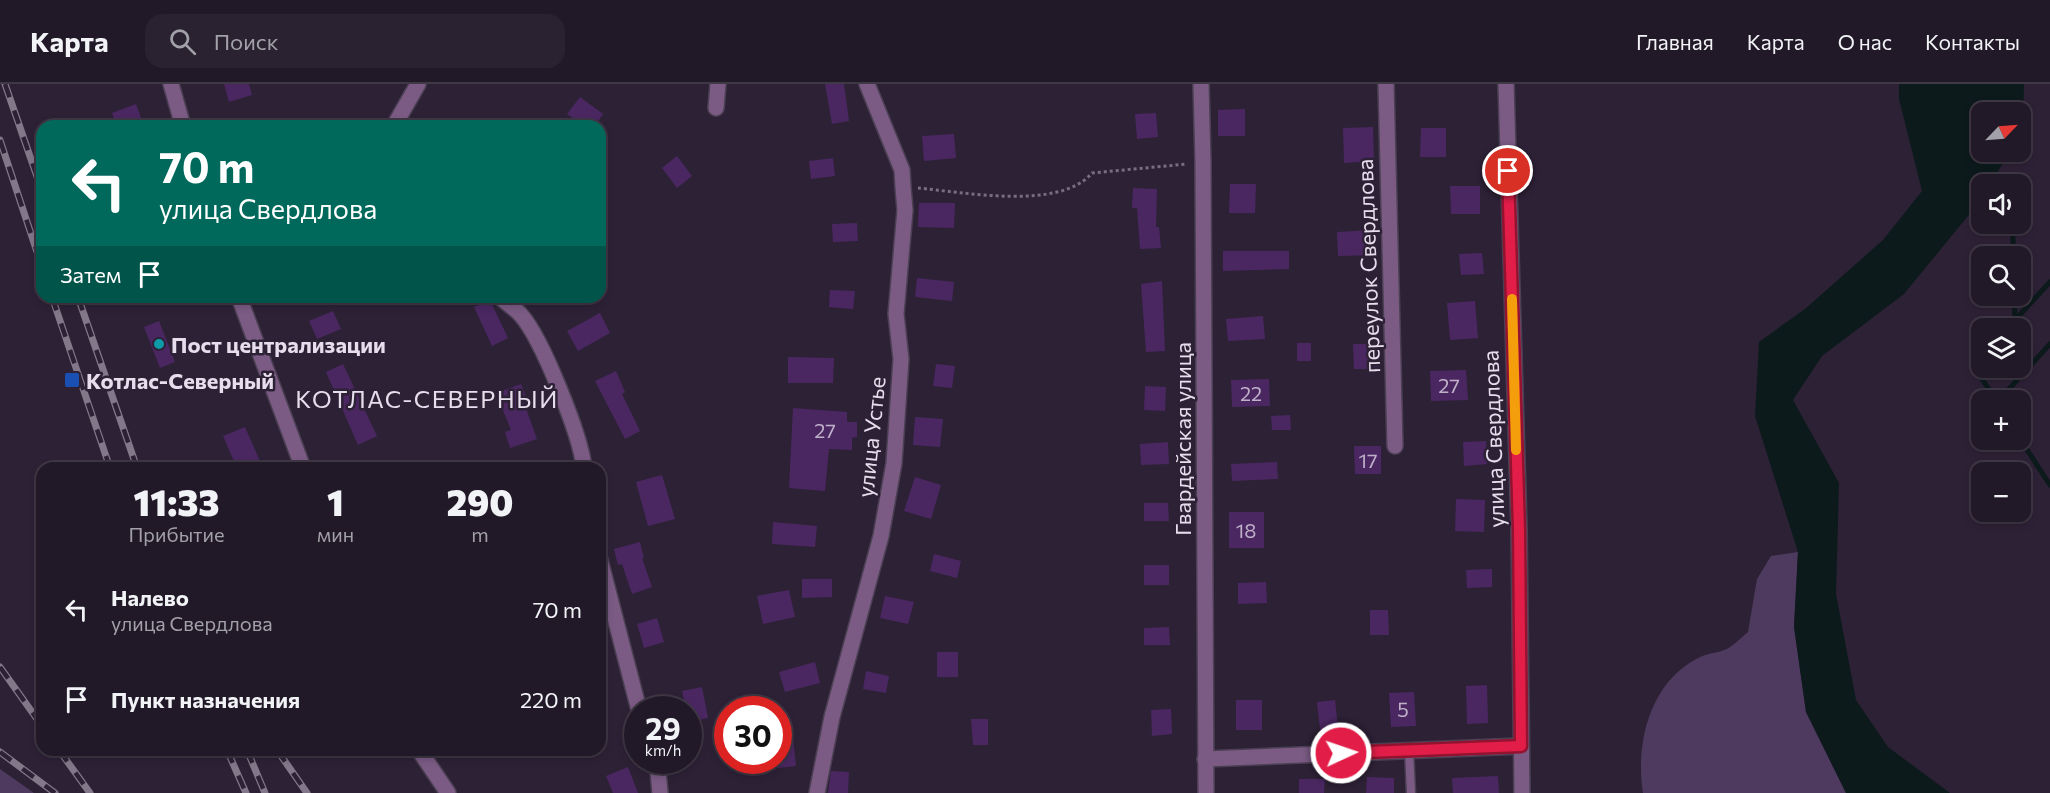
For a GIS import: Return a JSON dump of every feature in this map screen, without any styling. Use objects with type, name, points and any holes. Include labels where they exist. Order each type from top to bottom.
[{"type":"street","points":[[171,84],[181,120]]},
{"type":"street","points":[[397,120],[418,84]]},
{"type":"street","points":[[716,108],[718,84]]},
{"type":"street","name":"улица Устье","points":[[817,793],[832,717],[881,536],[894,463],[901,359],[896,314],[908,187],[867,84]]},
{"type":"street","name":"Гвардейская улица","points":[[1201,84],[1206,793]]},
{"type":"street","name":"переулок Свердлова","points":[[1386,84],[1395,446]]},
{"type":"street","name":"улица Свердлова","points":[[1506,84],[1519,529],[1522,793]]},
{"type":"street","points":[[241,303],[301,462]]},
{"type":"street","points":[[507,303],[522,315],[546,360],[569,414],[584,462]]},
{"type":"street","points":[[606,583],[635,696]]},
{"type":"street","points":[[1205,759],[1521,746]]},
{"type":"street","points":[[423,756],[448,793]]},
{"type":"street","points":[[658,774],[660,793]]},
{"type":"lane","points":[[1409,750],[1411,793]]},
{"type":"path","points":[[908,187],[1025,197],[1046,196],[1080,181],[1092,172],[1203,163]]},
{"type":"shaded area","points":[[1899,84],[2024,84],[2024,102],[1971,102],[1971,162],[2003,162],[1997,174],[1971,174],[1971,212],[1904,294],[1822,356],[1793,400],[1839,483],[1836,594],[1856,700],[1888,747],[1950,793],[1846,793],[1806,712],[1794,627],[1798,552],[1755,416],[1759,342],[1805,309],[1883,240],[1922,191],[1899,99]]},
{"type":"shaded area","points":[[1798,552],[1794,627],[1806,712],[1846,793],[1643,793],[1641,774],[1644,734],[1658,697],[1669,681],[1683,668],[1703,656],[1727,649],[1748,632],[1757,579],[1771,556]]},
{"type":"shaded area","points":[[0,769],[34,793],[0,793]]},
{"type":"building","points":[[224,84],[249,84],[252,95],[229,102]]},
{"type":"building","points":[[825,84],[844,84],[849,121],[832,124]]},
{"type":"building","points":[[580,97],[603,114],[599,120],[576,120],[567,114]]},
{"type":"building","points":[[136,104],[142,120],[115,120],[112,113]]},
{"type":"building","points":[[1245,109],[1245,136],[1218,136],[1218,110]]},
{"type":"building","points":[[1156,113],[1158,137],[1137,139],[1135,114]]},
{"type":"building","points":[[1373,127],[1374,161],[1344,163],[1343,128]]},
{"type":"building","points":[[1421,128],[1446,128],[1446,157],[1420,157]]},
{"type":"building","points":[[954,134],[956,158],[924,161],[922,136]]},
{"type":"building","points":[[677,156],[692,176],[677,188],[662,168]]},
{"type":"building","points":[[833,158],[835,176],[811,179],[809,161]]},
{"type":"building","points":[[1230,184],[1256,184],[1255,213],[1229,213]]},
{"type":"building","points":[[1450,186],[1480,186],[1480,214],[1451,214]]},
{"type":"building","points":[[1133,188],[1157,189],[1156,227],[1159,227],[1161,248],[1140,249],[1137,208],[1132,208]]},
{"type":"building","points":[[919,203],[955,203],[954,228],[918,227]]},
{"type":"building","points":[[857,223],[858,241],[833,242],[832,224]]},
{"type":"building","points":[[1374,230],[1375,255],[1338,256],[1337,232]]},
{"type":"building","points":[[1223,251],[1289,251],[1289,269],[1223,271]]},
{"type":"building","points":[[1482,253],[1484,274],[1461,275],[1459,254]]},
{"type":"building","points":[[917,278],[954,282],[952,301],[915,297]]},
{"type":"building","points":[[1162,281],[1165,351],[1146,352],[1141,284]]},
{"type":"building","points":[[830,290],[855,291],[853,309],[829,307]]},
{"type":"building","points":[[1475,301],[1478,338],[1450,340],[1447,303]]},
{"type":"building","points":[[483,303],[491,303],[508,338],[492,346],[474,307]]},
{"type":"building","points":[[333,311],[341,329],[317,339],[309,321]]},
{"type":"building","points":[[600,313],[610,333],[578,351],[567,331]]},
{"type":"building","points":[[1263,316],[1265,339],[1228,341],[1226,319]]},
{"type":"building","name":"Пост централизации","points":[[159,321],[175,362],[160,368],[144,327]]},
{"type":"building","points":[[1297,343],[1311,343],[1311,361],[1297,361]]},
{"type":"building","points":[[1353,344],[1379,344],[1379,369],[1354,369]]},
{"type":"building","points":[[788,357],[834,358],[833,383],[788,383]]},
{"type":"building","points":[[343,364],[377,436],[358,445],[326,372]]},
{"type":"building","points":[[936,364],[955,366],[952,388],[933,386]]},
{"type":"building","points":[[1466,370],[1468,400],[1431,401],[1430,371]]},
{"type":"building","points":[[616,371],[625,392],[622,394],[640,431],[625,439],[595,381]]},
{"type":"building","points":[[1269,379],[1270,406],[1232,407],[1231,380]]},
{"type":"building","points":[[521,384],[527,399],[523,400],[537,439],[510,448],[505,432],[511,430],[496,393]]},
{"type":"building","points":[[1145,386],[1166,387],[1165,411],[1144,410]]},
{"type":"building","points":[[793,408],[847,412],[847,422],[857,422],[857,437],[852,438],[852,450],[829,449],[825,491],[789,488]]},
{"type":"building","points":[[1290,415],[1291,430],[1272,430],[1271,416]]},
{"type":"building","points":[[915,417],[943,419],[940,447],[913,445]]},
{"type":"building","points":[[245,427],[260,462],[234,462],[223,436]]},
{"type":"building","points":[[1486,441],[1487,464],[1464,466],[1463,442]]},
{"type":"building","points":[[1168,442],[1169,464],[1141,465],[1140,444]]},
{"type":"building","points":[[1354,446],[1381,446],[1381,474],[1355,474]]},
{"type":"building","points":[[1277,462],[1278,479],[1232,481],[1231,464]]},
{"type":"building","points":[[662,475],[675,519],[648,526],[636,482]]},
{"type":"building","points":[[915,477],[941,485],[931,519],[904,511]]},
{"type":"building","points":[[1456,499],[1485,500],[1484,532],[1455,531]]},
{"type":"building","points":[[1144,503],[1168,503],[1169,521],[1144,521]]},
{"type":"building","points":[[1229,512],[1264,512],[1264,548],[1229,548]]},
{"type":"building","points":[[773,522],[817,526],[815,547],[772,544]]},
{"type":"building","points":[[640,542],[644,558],[642,558],[652,587],[632,594],[622,564],[618,565],[614,549]]},
{"type":"building","points":[[934,554],[961,561],[957,578],[930,571]]},
{"type":"building","points":[[1144,565],[1169,565],[1169,585],[1144,585]]},
{"type":"building","points":[[1492,569],[1492,587],[1467,588],[1466,570]]},
{"type":"building","points":[[802,579],[832,579],[832,597],[802,598]]},
{"type":"building","points":[[1266,582],[1267,603],[1238,604],[1238,583]]},
{"type":"building","points":[[789,590],[795,617],[763,624],[757,596]]},
{"type":"building","points":[[885,596],[914,602],[908,624],[880,618]]},
{"type":"building","points":[[1370,610],[1388,610],[1389,635],[1370,635]]},
{"type":"building","points":[[657,618],[664,642],[644,648],[637,624]]},
{"type":"building","points":[[1169,627],[1170,645],[1144,645],[1144,628]]},
{"type":"building","points":[[937,652],[958,652],[958,677],[937,677]]},
{"type":"building","points":[[815,662],[820,683],[785,692],[779,672]]},
{"type":"building","points":[[866,671],[889,676],[886,693],[863,689]]},
{"type":"building","points":[[1487,685],[1488,723],[1467,724],[1466,686]]},
{"type":"building","points":[[702,687],[708,718],[702,719],[702,696],[683,696],[682,691]]},
{"type":"building","points":[[1414,692],[1416,726],[1391,727],[1389,693]]},
{"type":"building","points":[[1236,700],[1262,700],[1262,730],[1236,730]]},
{"type":"building","points":[[1335,700],[1338,728],[1320,730],[1317,702]]},
{"type":"building","points":[[1171,709],[1172,734],[1152,736],[1151,710]]},
{"type":"building","points":[[971,719],[988,719],[988,745],[973,745]]},
{"type":"building","points":[[792,737],[796,766],[792,766]]},
{"type":"building","points":[[624,769],[624,774],[631,774],[638,793],[613,793],[606,776]]},
{"type":"building","points":[[831,771],[849,772],[848,793],[828,793]]},
{"type":"building","points":[[1498,776],[1499,793],[1453,793],[1452,778]]},
{"type":"building","points":[[1367,777],[1394,778],[1394,793],[1366,793]]},
{"type":"building","points":[[1299,779],[1325,779],[1324,793],[1299,793]]},
{"type":"waterway","points":[[2013,234],[2013,246]]},
{"type":"waterway","points":[[2031,303],[2050,282]]},
{"type":"waterway","points":[[2014,306],[2015,320],[2028,306]]},
{"type":"waterway","points":[[2008,390],[2050,344]]},
{"type":"waterway","points":[[1981,378],[1989,390]]},
{"type":"waterway","points":[[2027,450],[2050,485]]},
{"type":"railway","points":[[5,84],[36,174]]},
{"type":"railway","points":[[0,140],[36,249]]},
{"type":"railway","points":[[54,303],[108,462]]},
{"type":"railway","points":[[80,303],[135,462]]},
{"type":"railway","points":[[0,667],[36,718]]},
{"type":"railway","points":[[0,752],[55,793]]},
{"type":"railway","points":[[63,756],[90,793]]},
{"type":"railway","points":[[230,756],[246,793]]},
{"type":"railway","points":[[250,756],[265,793]]},
{"type":"railway","points":[[281,756],[307,793]]},
{"type":"slow traffic","points":[[1512,299],[1516,450]]},
{"type":"place","name":"Пост централизации","points":[[159,344]]},
{"type":"place","name":"Котлас-Северный","points":[[72,380]]},
{"type":"district","name":"КОТЛАС-СЕВЕРНЫЙ","points":[[427,398]]},
{"type":"route","points":[[1341,753],[1521,746],[1519,529],[1508,171]]}]
